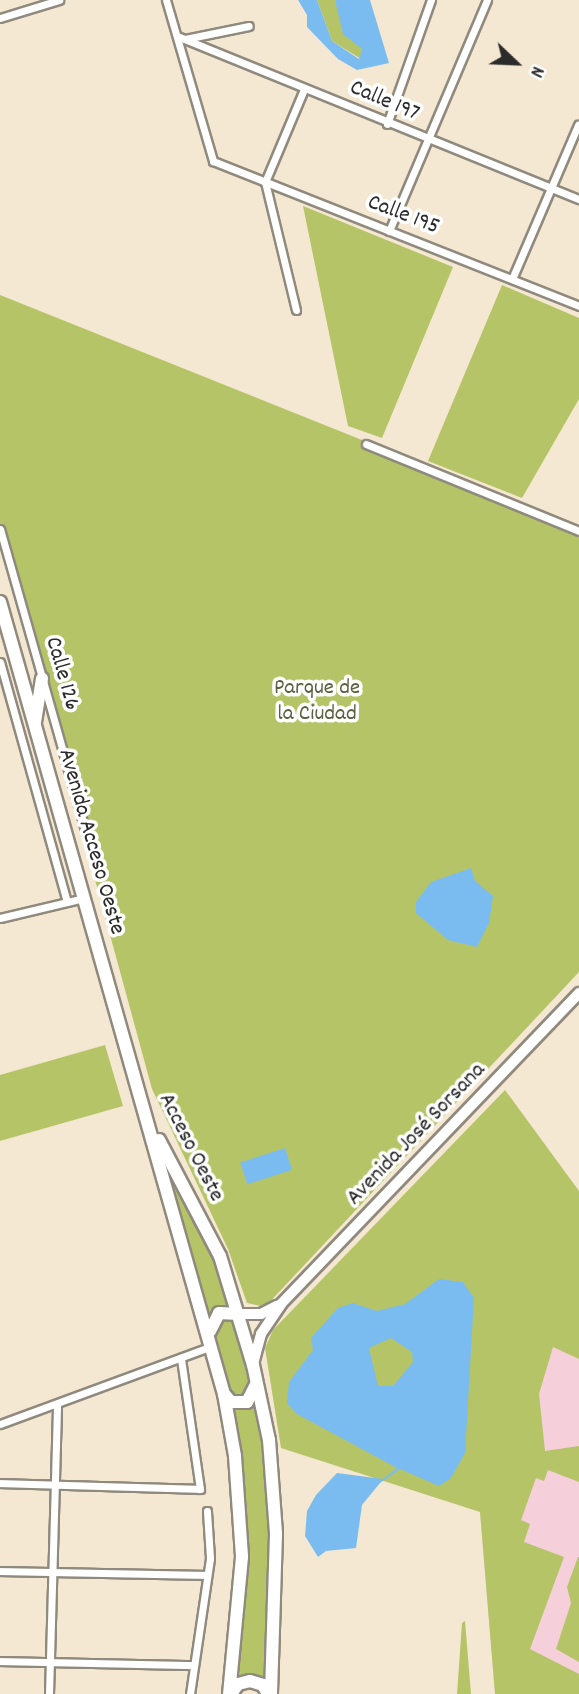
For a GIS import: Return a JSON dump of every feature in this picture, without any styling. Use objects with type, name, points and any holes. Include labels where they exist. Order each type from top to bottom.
[{"type":"highway","name":"Avenida Acceso Oeste","points":[[0,602],[139,1094]]},
{"type":"highway","points":[[35,725],[42,679]]},
{"type":"highway","name":"Acceso Oeste","points":[[139,1094],[164,1152],[219,1256],[253,1365],[269,1440],[276,1534],[269,1694]]},
{"type":"highway","name":"Acceso Oeste","points":[[139,1094],[211,1340],[235,1455],[242,1557],[230,1694]]},
{"type":"highway","points":[[211,1340],[216,1315],[227,1311],[239,1314]]},
{"type":"highway","points":[[224,1394],[231,1402],[247,1402],[256,1384]]},
{"type":"highway","points":[[230,1694],[238,1684],[250,1681],[263,1685],[269,1694]]},
{"type":"street","points":[[0,18],[59,0]]},
{"type":"street","points":[[166,0],[181,38],[249,26]]},
{"type":"street","points":[[387,124],[431,0]]},
{"type":"street","points":[[389,231],[487,0]]},
{"type":"street","name":"Calle 197","points":[[181,38],[428,141],[579,199]]},
{"type":"street","name":"Calle 195","points":[[181,38],[214,161],[579,306]]},
{"type":"street","points":[[296,310],[265,182],[304,89]]},
{"type":"street","points":[[512,279],[578,125]]},
{"type":"street","points":[[366,444],[579,531]]},
{"type":"street","name":"Calle 126","points":[[0,529],[85,829]]},
{"type":"street","points":[[0,662],[66,902]]},
{"type":"street","points":[[0,918],[84,898]]},
{"type":"street","name":"Avenida José Sorsana","points":[[253,1365],[261,1334],[281,1304],[579,993]]},
{"type":"street","name":"Avenida José Sorsana","points":[[239,1314],[261,1314],[281,1304]]},
{"type":"street","points":[[0,1424],[181,1358],[211,1340]]},
{"type":"street","points":[[0,1483],[200,1489],[181,1358]]},
{"type":"street","points":[[49,1694],[57,1404]]},
{"type":"street","points":[[190,1694],[205,1575],[210,1558],[207,1511]]},
{"type":"street","points":[[0,1571],[205,1575]]},
{"type":"street","points":[[0,1661],[194,1665]]},
{"type":"shaded area","points":[[579,1288],[579,1694],[495,1694],[480,1512]]},
{"type":"green space","points":[[317,0],[335,0],[362,49],[361,59],[332,41]]},
{"type":"green space","points":[[303,206],[453,267],[382,438],[348,426]]},
{"type":"green space","points":[[502,285],[579,318],[579,399],[522,498],[428,461]]},
{"type":"green space","name":"Parque de la Ciudad","points":[[0,295],[579,527],[579,972],[265,1307],[247,1303],[228,1249],[152,1089],[0,531]]},
{"type":"green space","points":[[105,1045],[123,1106],[0,1141],[0,1075]]},
{"type":"green space","points":[[505,1090],[579,1191],[579,1359],[553,1347],[539,1394],[545,1451],[579,1446],[579,1482],[548,1470],[544,1481],[536,1478],[521,1520],[530,1524],[524,1542],[564,1557],[530,1649],[579,1674],[579,1694],[495,1694],[480,1512],[281,1448],[265,1348],[273,1330]]},
{"type":"green space","points":[[158,1151],[217,1257],[231,1308],[219,1307],[209,1319]]},
{"type":"green space","points":[[222,1316],[235,1320],[253,1383],[241,1398],[230,1396],[212,1333]]},
{"type":"green space","points":[[255,1398],[266,1442],[273,1534],[269,1694],[263,1683],[231,1689],[243,1557],[229,1402]]},
{"type":"green space","points":[[578,1557],[579,1662],[556,1649],[571,1603],[567,1587]]},
{"type":"green space","points":[[465,1621],[471,1694],[457,1694],[462,1623]]},
{"type":"water","points":[[298,0],[317,0],[332,41],[359,59],[362,49],[343,34],[335,0],[370,0],[389,63],[357,70],[338,59],[307,27],[307,15]]},
{"type":"water","points":[[471,868],[475,881],[493,896],[489,923],[477,947],[448,940],[416,913],[416,902],[431,882]]},
{"type":"water","points":[[285,1148],[292,1170],[247,1184],[240,1163]]},
{"type":"water","points":[[439,1279],[463,1282],[474,1298],[465,1453],[451,1478],[439,1486],[400,1469],[380,1483],[362,1505],[356,1548],[326,1551],[318,1557],[305,1536],[307,1511],[316,1495],[337,1473],[383,1479],[397,1468],[297,1414],[287,1403],[289,1382],[313,1350],[311,1338],[338,1308],[353,1303],[377,1311],[405,1304]],"holes":[[[391,1338],[412,1352],[413,1362],[393,1386],[378,1386],[369,1348]]]}]
